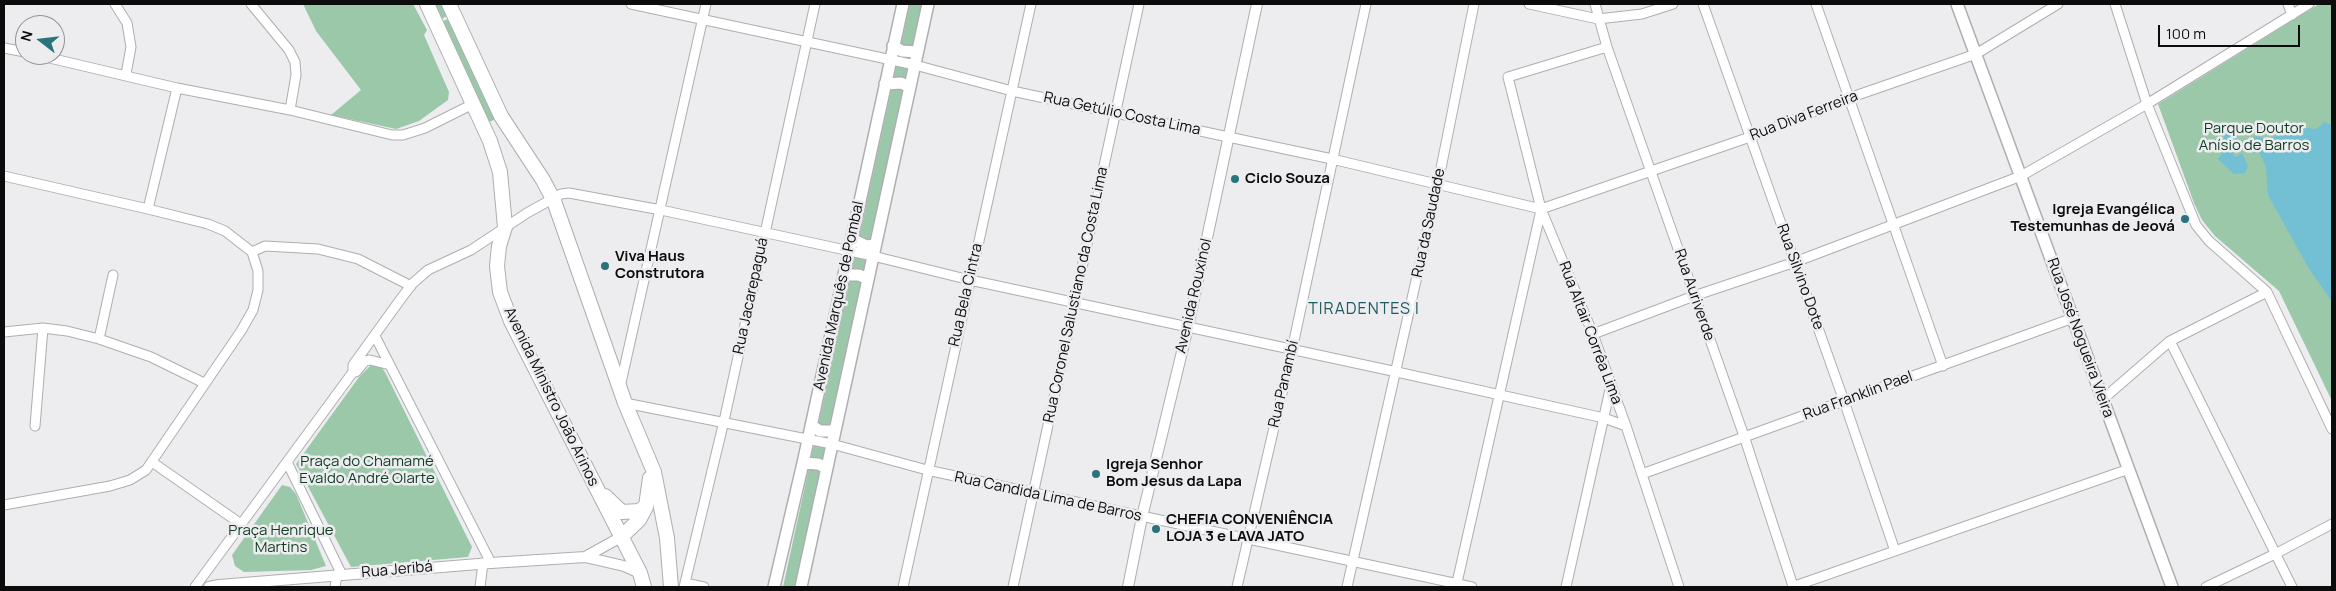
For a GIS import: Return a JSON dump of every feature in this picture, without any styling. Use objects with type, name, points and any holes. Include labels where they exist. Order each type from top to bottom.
[{"type":"main road","name":"Avenida Ministro João Arinos","points":[[427,4],[473,104],[500,172],[506,227],[499,246],[497,266],[500,292],[511,321],[640,573],[644,587]]},
{"type":"main road","points":[[449,4],[515,141],[543,180],[553,198],[625,403],[654,472],[667,538],[671,587]]},
{"type":"main road","name":"Avenida Marquês de Pombal","points":[[774,587],[803,463],[903,4]]},
{"type":"main road","name":"Avenida Marquês de Pombal","points":[[801,587],[928,4]]},
{"type":"main road","name":"Rua José Nogueira Vieira","points":[[1957,4],[2172,587]]},
{"type":"main road","points":[[893,46],[902,51],[917,52]]},
{"type":"main road","points":[[885,84],[901,83],[910,87]]},
{"type":"main road","points":[[473,104],[491,94]]},
{"type":"main road","points":[[852,238],[874,250]]},
{"type":"main road","points":[[844,275],[860,275],[868,279]]},
{"type":"main road","points":[[811,425],[820,431],[835,431]]},
{"type":"main road","points":[[621,537],[639,520],[650,494],[651,472],[643,443]]},
{"type":"main road","points":[[803,463],[818,464],[827,468]]},
{"type":"main road","points":[[592,480],[622,512],[634,513],[646,506]]},
{"type":"street","points":[[115,4],[128,23],[131,47],[126,74]]},
{"type":"street","points":[[251,4],[289,50],[294,62],[296,75],[290,110]]},
{"type":"street","name":"Rua Getúlio Costa Lima","points":[[631,4],[914,65],[1012,90],[1115,113],[1332,159],[1541,209]]},
{"type":"street","points":[[620,387],[706,4]]},
{"type":"street","name":"Rua Jacarepaguá","points":[[684,585],[724,421],[815,4]]},
{"type":"street","name":"Rua Bela Cintra","points":[[903,587],[927,470],[1031,4]]},
{"type":"street","name":"Rua Coronel Salustiano da Costa Lima","points":[[1013,587],[1139,4]]},
{"type":"street","name":"Avenida Rouxinol","points":[[1128,587],[1142,517],[1188,327],[1257,4]]},
{"type":"street","name":"Rua Panambí","points":[[1237,587],[1292,350],[1366,4]]},
{"type":"street","name":"Rua da Saudade","points":[[1346,587],[1438,184],[1474,4]]},
{"type":"street","points":[[1529,4],[1598,19],[1642,14],[1673,4]]},
{"type":"street","name":"Rua Auriverde","points":[[1595,4],[1607,47],[1744,436],[1793,587]]},
{"type":"street","name":"Rua Silvino Dote","points":[[1703,4],[1895,551]]},
{"type":"street","points":[[1816,4],[1943,366]]},
{"type":"street","name":"Rua Diva Ferreira","points":[[1541,209],[1750,137],[1849,98],[1976,54],[2058,4]]},
{"type":"street","points":[[2114,4],[2147,104],[2196,226],[2267,292],[2332,429]]},
{"type":"street","points":[[2288,4],[2292,15]]},
{"type":"street","points":[[1593,334],[1694,296],[1894,226],[2021,176],[2147,104],[2309,4]]},
{"type":"street","name":"Rua Altair Corrêa Lima","points":[[1607,47],[1508,77],[1541,209],[1593,334],[1626,426],[1679,587]]},
{"type":"street","points":[[65,61],[126,74],[177,88],[290,110],[392,135],[425,128],[473,104]]},
{"type":"street","points":[[148,209],[177,88]]},
{"type":"street","points":[[4,176],[208,224],[225,231],[252,252],[258,271],[258,290],[253,310],[146,470],[130,480],[4,505]]},
{"type":"street","points":[[353,372],[353,364],[411,286],[428,270],[471,250],[553,198],[569,193],[661,210],[849,250],[874,250],[970,280],[1501,395],[1604,418],[1626,426]]},
{"type":"street","points":[[1456,585],[1501,395],[1541,209]]},
{"type":"street","points":[[252,252],[265,246],[318,249],[358,259],[411,286]]},
{"type":"street","points":[[99,339],[113,275]]},
{"type":"street","points":[[2103,399],[2170,342],[2267,292]]},
{"type":"street","name":"Rua Franklin Pael","points":[[1642,474],[2073,318]]},
{"type":"street","points":[[4,332],[42,328],[99,339],[151,357],[204,383]]},
{"type":"street","points":[[35,426],[42,328]]},
{"type":"street","points":[[375,336],[487,563],[480,587]]},
{"type":"street","points":[[2170,342],[2292,587]]},
{"type":"street","points":[[195,587],[353,372],[356,372],[365,361],[370,360],[390,365]]},
{"type":"street","points":[[1566,587],[1611,386]]},
{"type":"street","name":"Rua Candida Lima de Barros","points":[[625,403],[724,421],[832,444],[927,470],[1472,587]]},
{"type":"street","points":[[152,462],[241,524]]},
{"type":"street","points":[[286,462],[339,575],[335,587]]},
{"type":"street","points":[[1793,587],[2129,469]]},
{"type":"street","points":[[2206,587],[2332,524]]},
{"type":"street","points":[[585,557],[621,537]]},
{"type":"street","points":[[585,557],[624,566],[640,573]]},
{"type":"street","name":"Rua Jeribá","points":[[209,587],[487,563],[585,557]]},
{"type":"street","points":[[684,585],[704,587]]},
{"type":"green space","points":[[303,4],[413,4],[427,30],[424,35],[449,92],[448,100],[419,121],[396,129],[331,115],[361,90],[316,31]]},
{"type":"green space","points":[[429,4],[447,4],[451,14],[437,21]]},
{"type":"green space","points":[[910,4],[922,4],[870,245],[795,587],[783,587]]},
{"type":"green space","name":"Parque Doutor Anísio de Barros","points":[[2319,4],[2332,4],[2332,401],[2279,291],[2215,236],[2202,220],[2158,104]]},
{"type":"green space","points":[[453,17],[498,118],[485,124],[438,23]]},
{"type":"green space","name":"Praça do Chamamé Evaldo André Olarte","points":[[371,365],[381,367],[385,372],[472,547],[468,557],[351,567],[296,464],[359,377]]},
{"type":"green space","name":"Praça Henrique Martins","points":[[282,485],[290,487],[296,494],[326,566],[311,570],[244,572],[235,566],[232,555]]},
{"type":"water","points":[[2325,122],[2332,125],[2332,302],[2308,267],[2268,195],[2266,167],[2259,152],[2254,153],[2241,144],[2236,148],[2233,154],[2236,157],[2242,153],[2248,166],[2245,173],[2234,174],[2218,159],[2226,148],[2223,134],[2235,132],[2238,142],[2247,143],[2256,136],[2265,139],[2282,135],[2285,125],[2316,129]]},
{"type":"place","name":"Ciclo Souza","points":[[1235,179]]},
{"type":"place","name":"Igreja Evangélica Testemunhas de Jeová","points":[[2185,219]]},
{"type":"place","name":"Viva Haus Construtora","points":[[605,266]]},
{"type":"place","name":"Igreja Senhor Bom Jesus da Lapa","points":[[1096,474]]},
{"type":"place","name":"CHEFIA CONVENIÊNCIA LOJA 3 e LAVA JATO","points":[[1156,529]]},
{"type":"district","name":"TIRADENTES I","points":[[1364,310]]}]
